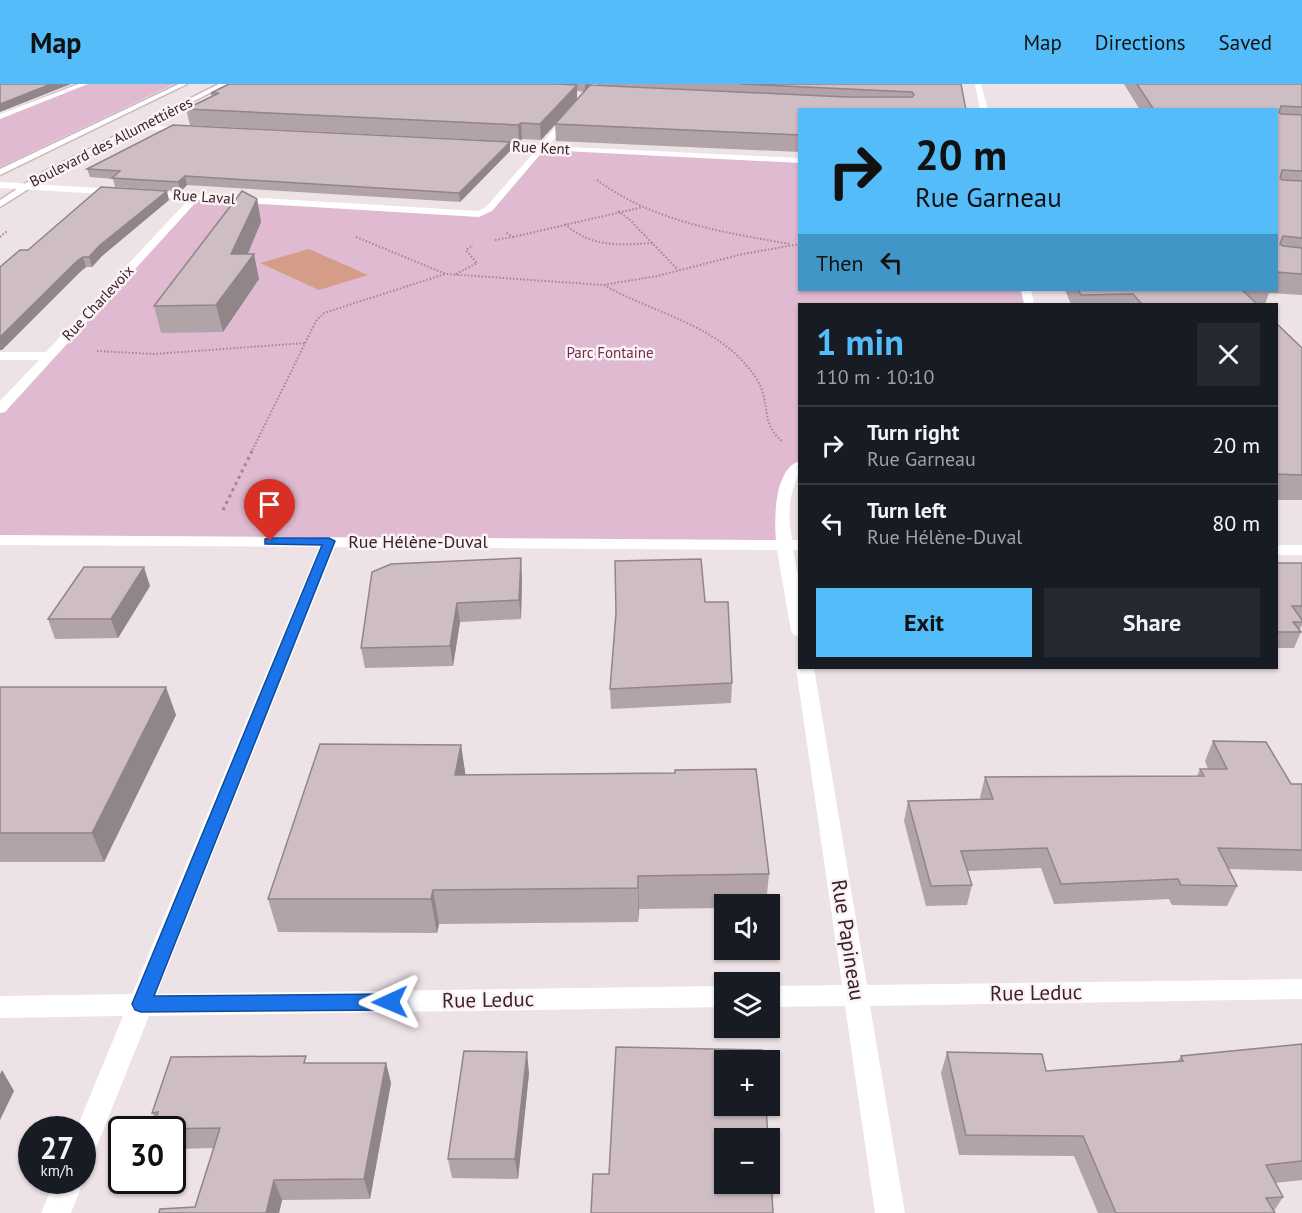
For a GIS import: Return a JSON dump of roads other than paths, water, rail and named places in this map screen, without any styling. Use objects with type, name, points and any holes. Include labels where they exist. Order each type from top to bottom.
[{"type":"street","points":[[0,117],[85,84]]},
{"type":"street","name":"Boulevard des Allumettières","points":[[0,172],[184,84]]},
{"type":"street","name":"Boulevard des Allumettières","points":[[0,204],[26,186],[224,84]]},
{"type":"street","points":[[542,148],[584,96],[598,84]]},
{"type":"street","points":[[978,84],[984,108]]},
{"type":"street","points":[[584,96],[598,96]]},
{"type":"street","points":[[140,127],[203,130]]},
{"type":"street","name":"Rue Kent","points":[[476,144],[798,161]]},
{"type":"street","name":"Rue Laval","points":[[0,185],[479,214],[489,209],[542,148]]},
{"type":"street","name":"Rue Charlevoix","points":[[0,409],[196,197]]},
{"type":"street","points":[[0,356],[50,353]]},
{"type":"street","points":[[798,468],[788,482],[783,503],[793,545],[798,606]]},
{"type":"street","name":"Rue Hélène-Duval","points":[[0,540],[793,545]]},
{"type":"street","points":[[95,1116],[329,541]]},
{"type":"street","points":[[1278,550],[1302,550]]},
{"type":"street","name":"Rue Papineau","points":[[805,669],[890,1213]]},
{"type":"street","name":"Rue Leduc","points":[[780,997],[1302,989]]},
{"type":"street","name":"Rue Leduc","points":[[0,1007],[714,997]]},
{"type":"street","points":[[56,1213],[64,1194]]},
{"type":"park label","name":"Parc Fontaine","points":[[610,353]]}]
